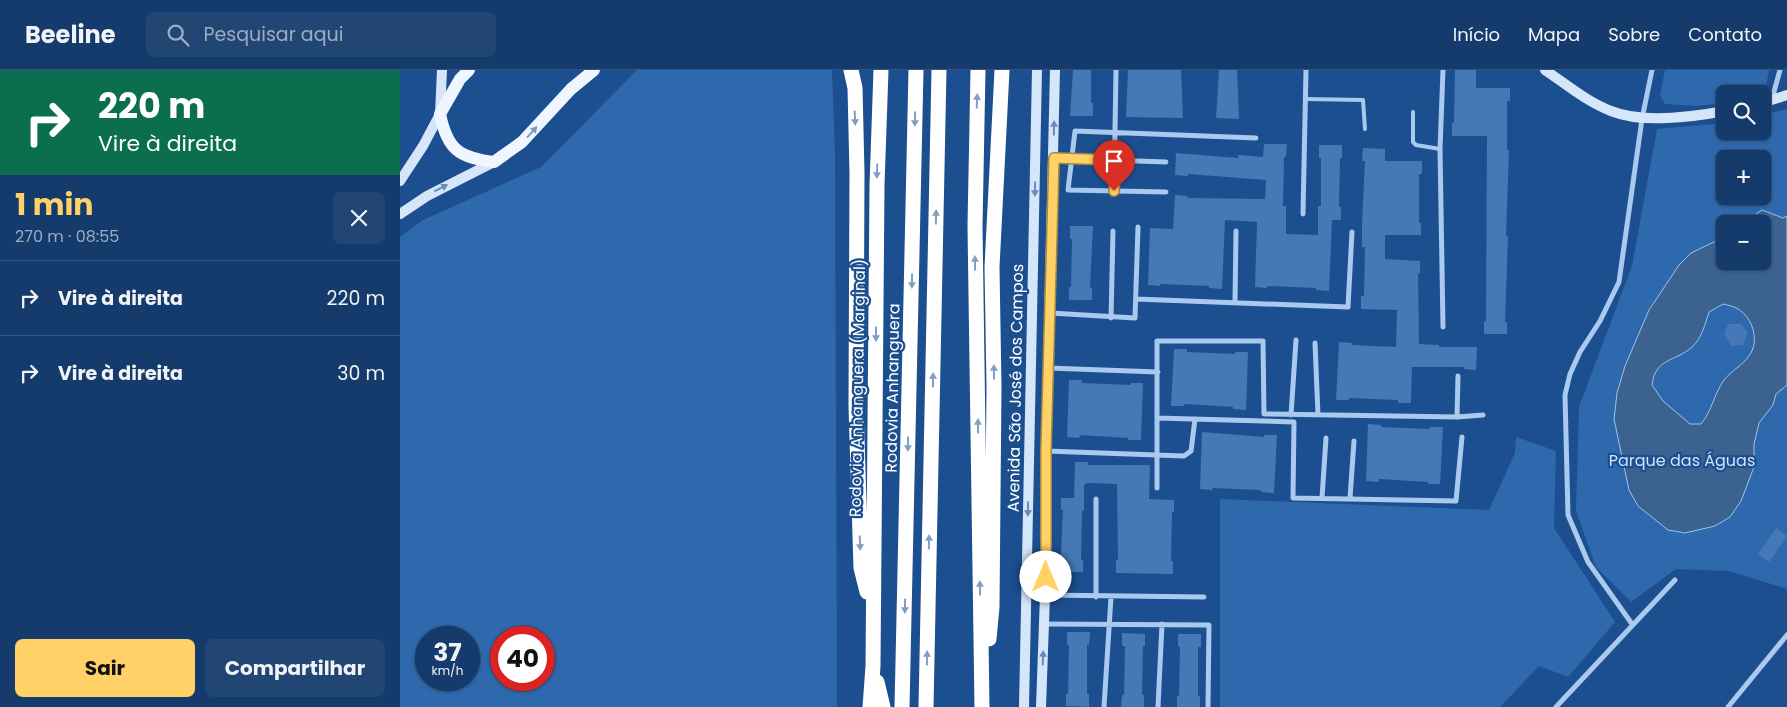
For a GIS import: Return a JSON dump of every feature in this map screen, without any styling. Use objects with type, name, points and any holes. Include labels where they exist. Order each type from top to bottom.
[{"type":"highway","points":[[851,70],[855,88],[858,173],[856,406],[861,568],[872,609]]},
{"type":"highway","name":"Rodovia Anhanguera (Marginal)","points":[[870,707],[873,666],[877,185],[881,70]]},
{"type":"highway","name":"Rodovia Anhanguera","points":[[902,707],[916,70]]},
{"type":"highway","points":[[926,707],[939,70]]},
{"type":"highway","points":[[978,70],[974,226],[982,703]]},
{"type":"highway","points":[[982,703],[992,607],[994,397],[992,259],[1002,70]]},
{"type":"highway","points":[[873,666],[882,707]]},
{"type":"main road","points":[[469,70],[460,79],[440,114],[444,136],[454,148],[471,158],[494,162],[522,142],[571,89],[594,70]]},
{"type":"street","points":[[400,181],[419,154],[440,114],[442,70]]},
{"type":"street","name":"Avenida São José dos Campos","points":[[1024,707],[1037,70]]},
{"type":"street","name":"Avenida São José dos Campos","points":[[1041,707],[1046,595],[1046,450],[1055,70]]},
{"type":"street","points":[[1114,191],[1116,70]]},
{"type":"street","points":[[1303,214],[1306,70]]},
{"type":"street","points":[[1443,70],[1440,149],[1443,326]]},
{"type":"street","points":[[1545,70],[1588,99],[1611,111],[1642,118],[1716,112]]},
{"type":"street","points":[[1632,624],[1588,562],[1568,515],[1565,395],[1570,374],[1580,352],[1600,321],[1618,282],[1642,118],[1652,70]]},
{"type":"street","points":[[1771,91],[1780,70]]},
{"type":"street","points":[[1771,100],[1787,94]]},
{"type":"street","points":[[1166,192],[1068,190],[1075,131],[1256,138]]},
{"type":"street","points":[[1054,158],[1166,162]]},
{"type":"street","points":[[400,214],[427,196],[494,162]]},
{"type":"street","points":[[1050,313],[1135,318],[1138,227]]},
{"type":"street","points":[[1111,318],[1113,231]]},
{"type":"street","points":[[1235,303],[1236,231]]},
{"type":"street","points":[[1136,299],[1348,307],[1352,232]]},
{"type":"street","points":[[1291,415],[1296,340]]},
{"type":"street","points":[[1157,488],[1157,341],[1263,341],[1264,414],[1457,417],[1483,415]]},
{"type":"street","points":[[1315,344],[1318,415]]},
{"type":"street","points":[[1048,368],[1158,372]]},
{"type":"street","points":[[1457,417],[1458,376]]},
{"type":"street","points":[[1157,418],[1294,422],[1293,498],[1456,501],[1462,437]]},
{"type":"street","points":[[1046,450],[1157,455],[1189,454],[1195,419]]},
{"type":"street","points":[[1322,498],[1326,438]]},
{"type":"street","points":[[1350,498],[1354,441]]},
{"type":"street","points":[[1096,499],[1096,597]]},
{"type":"street","points":[[1556,707],[1675,580]]},
{"type":"street","points":[[1046,595],[1204,597]]},
{"type":"street","points":[[1104,707],[1111,626],[1111,597]]},
{"type":"street","points":[[1044,624],[1111,626],[1208,624],[1208,707]]},
{"type":"street","points":[[1158,707],[1162,624]]},
{"type":"street","points":[[1728,707],[1787,635]]},
{"type":"lane","points":[[1306,99],[1363,100],[1365,129]]},
{"type":"lane","points":[[1413,112],[1413,142],[1416,145],[1440,149]]},
{"type":"green space","points":[[637,70],[832,70],[835,155],[837,707],[400,707],[400,237],[423,220],[541,167]]},
{"type":"green space","points":[[1665,70],[1769,70],[1766,85],[1716,85],[1716,104],[1695,106],[1665,104],[1660,95]]},
{"type":"green space","name":"Parque das Águas","points":[[1787,109],[1787,589],[1729,571],[1676,569],[1631,602],[1596,567],[1576,511],[1579,407],[1632,266],[1657,129],[1716,124],[1716,140],[1771,140],[1771,113]]},
{"type":"green space","points":[[1516,437],[1556,451],[1554,528],[1615,622],[1568,677],[1539,666],[1500,707],[1220,707],[1220,499],[1489,510],[1515,453]]},
{"type":"shaded area","points":[[1762,210],[1783,218],[1787,216],[1787,385],[1776,394],[1773,405],[1759,423],[1754,444],[1754,467],[1741,501],[1730,517],[1715,526],[1685,533],[1668,530],[1638,506],[1629,490],[1614,419],[1617,393],[1625,366],[1649,310],[1679,265],[1691,253],[1716,241],[1716,270],[1771,270],[1771,215],[1754,215]],"holes":[[[1723,304],[1733,306],[1743,313],[1751,324],[1754,337],[1752,350],[1749,356],[1724,380],[1708,414],[1701,424],[1690,424],[1663,401],[1652,385],[1654,376],[1661,365],[1692,347],[1701,335],[1709,312]]]},
{"type":"building","points":[[1073,70],[1091,70],[1093,116],[1070,116]]},
{"type":"building","points":[[1128,70],[1181,70],[1183,118],[1126,117]]},
{"type":"building","points":[[1219,70],[1237,70],[1239,119],[1216,118]]},
{"type":"building","points":[[1455,70],[1476,70],[1476,88],[1510,88],[1510,101],[1507,101],[1507,150],[1509,150],[1505,322],[1507,322],[1507,334],[1484,334],[1484,321],[1486,321],[1487,136],[1452,136]]},
{"type":"building","points":[[1264,144],[1287,144],[1286,157],[1284,157],[1283,206],[1286,206],[1286,234],[1318,235],[1318,206],[1321,206],[1321,158],[1319,158],[1319,145],[1342,145],[1339,207],[1341,207],[1341,220],[1332,220],[1329,291],[1316,290],[1316,288],[1255,287],[1257,222],[1225,220],[1222,289],[1209,288],[1209,286],[1148,285],[1150,228],[1173,229],[1175,195],[1188,196],[1187,198],[1265,199],[1266,180],[1188,174],[1188,176],[1175,175],[1176,153],[1238,158],[1238,155],[1263,157]]},
{"type":"building","points":[[1363,148],[1385,149],[1385,161],[1422,161],[1422,174],[1419,174],[1419,223],[1421,223],[1421,235],[1385,235],[1385,259],[1420,261],[1420,273],[1418,273],[1419,344],[1439,345],[1439,347],[1477,347],[1476,370],[1464,369],[1464,367],[1412,367],[1411,403],[1398,403],[1398,400],[1349,398],[1349,400],[1336,400],[1339,342],[1352,343],[1352,345],[1396,347],[1397,310],[1361,309],[1361,296],[1364,296],[1365,247],[1362,247],[1365,161],[1362,161]]},
{"type":"building","points":[[1070,226],[1093,226],[1090,288],[1092,288],[1092,300],[1069,300],[1072,239],[1070,239]]},
{"type":"building","points":[[1728,324],[1741,324],[1748,332],[1743,345],[1731,346],[1724,334]]},
{"type":"building","points":[[1174,349],[1187,349],[1187,352],[1235,354],[1235,352],[1248,352],[1246,410],[1233,409],[1233,407],[1184,404],[1184,406],[1171,406]]},
{"type":"building","points":[[1069,380],[1082,380],[1082,383],[1130,385],[1131,383],[1143,383],[1141,440],[1080,435],[1079,438],[1067,437]]},
{"type":"building","points":[[1368,424],[1381,425],[1381,427],[1430,429],[1430,427],[1443,427],[1440,484],[1379,479],[1379,482],[1366,481]]},
{"type":"building","points":[[1202,432],[1264,437],[1264,435],[1277,435],[1274,493],[1261,492],[1261,490],[1200,489]]},
{"type":"building","points":[[1075,462],[1088,462],[1088,465],[1150,465],[1149,499],[1174,500],[1171,561],[1173,561],[1173,574],[1116,573],[1116,560],[1118,560],[1117,484],[1087,483],[1084,485],[1084,511],[1082,511],[1081,560],[1083,560],[1083,572],[1060,572],[1063,510],[1061,510],[1061,498],[1074,498]]},
{"type":"building","points":[[1776,528],[1787,536],[1769,562],[1758,554]]},
{"type":"building","points":[[1067,632],[1090,632],[1089,645],[1087,645],[1087,694],[1089,694],[1089,707],[1066,706],[1069,645],[1067,645]]},
{"type":"building","points":[[1122,633],[1145,634],[1142,695],[1144,695],[1144,707],[1121,707],[1122,695],[1124,695],[1125,646],[1122,646]]},
{"type":"building","points":[[1178,634],[1201,634],[1201,647],[1198,647],[1198,696],[1200,696],[1200,707],[1177,707],[1180,647],[1178,647]]},
{"type":"route","points":[[1046,577],[1046,450],[1054,158],[1116,160],[1114,191]]}]
